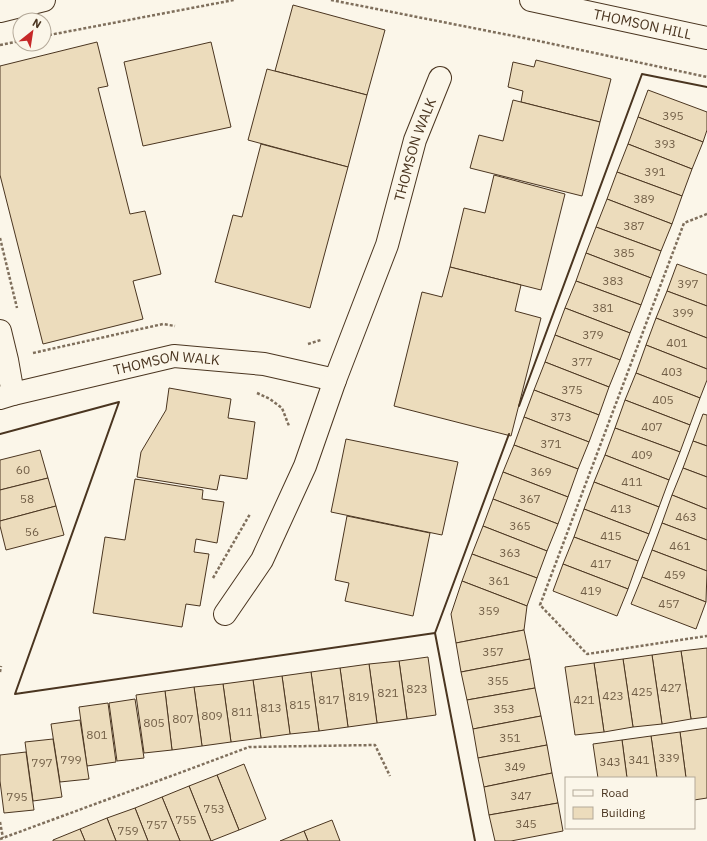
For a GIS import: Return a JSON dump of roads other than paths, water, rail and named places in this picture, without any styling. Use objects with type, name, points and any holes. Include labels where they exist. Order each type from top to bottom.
[{"type":"street","points":[[0,11],[44,0]]},
{"type":"street","name":"THOMSON HILL","points":[[531,0],[707,38]]},
{"type":"street","name":"THOMSON WALK","points":[[228,610],[262,560],[305,466],[335,380],[387,245],[415,140],[440,78]]},
{"type":"street","points":[[0,331],[7,360],[6,396]]},
{"type":"street","name":"THOMSON WALK","points":[[6,396],[174,356],[264,364],[335,380]]}]
